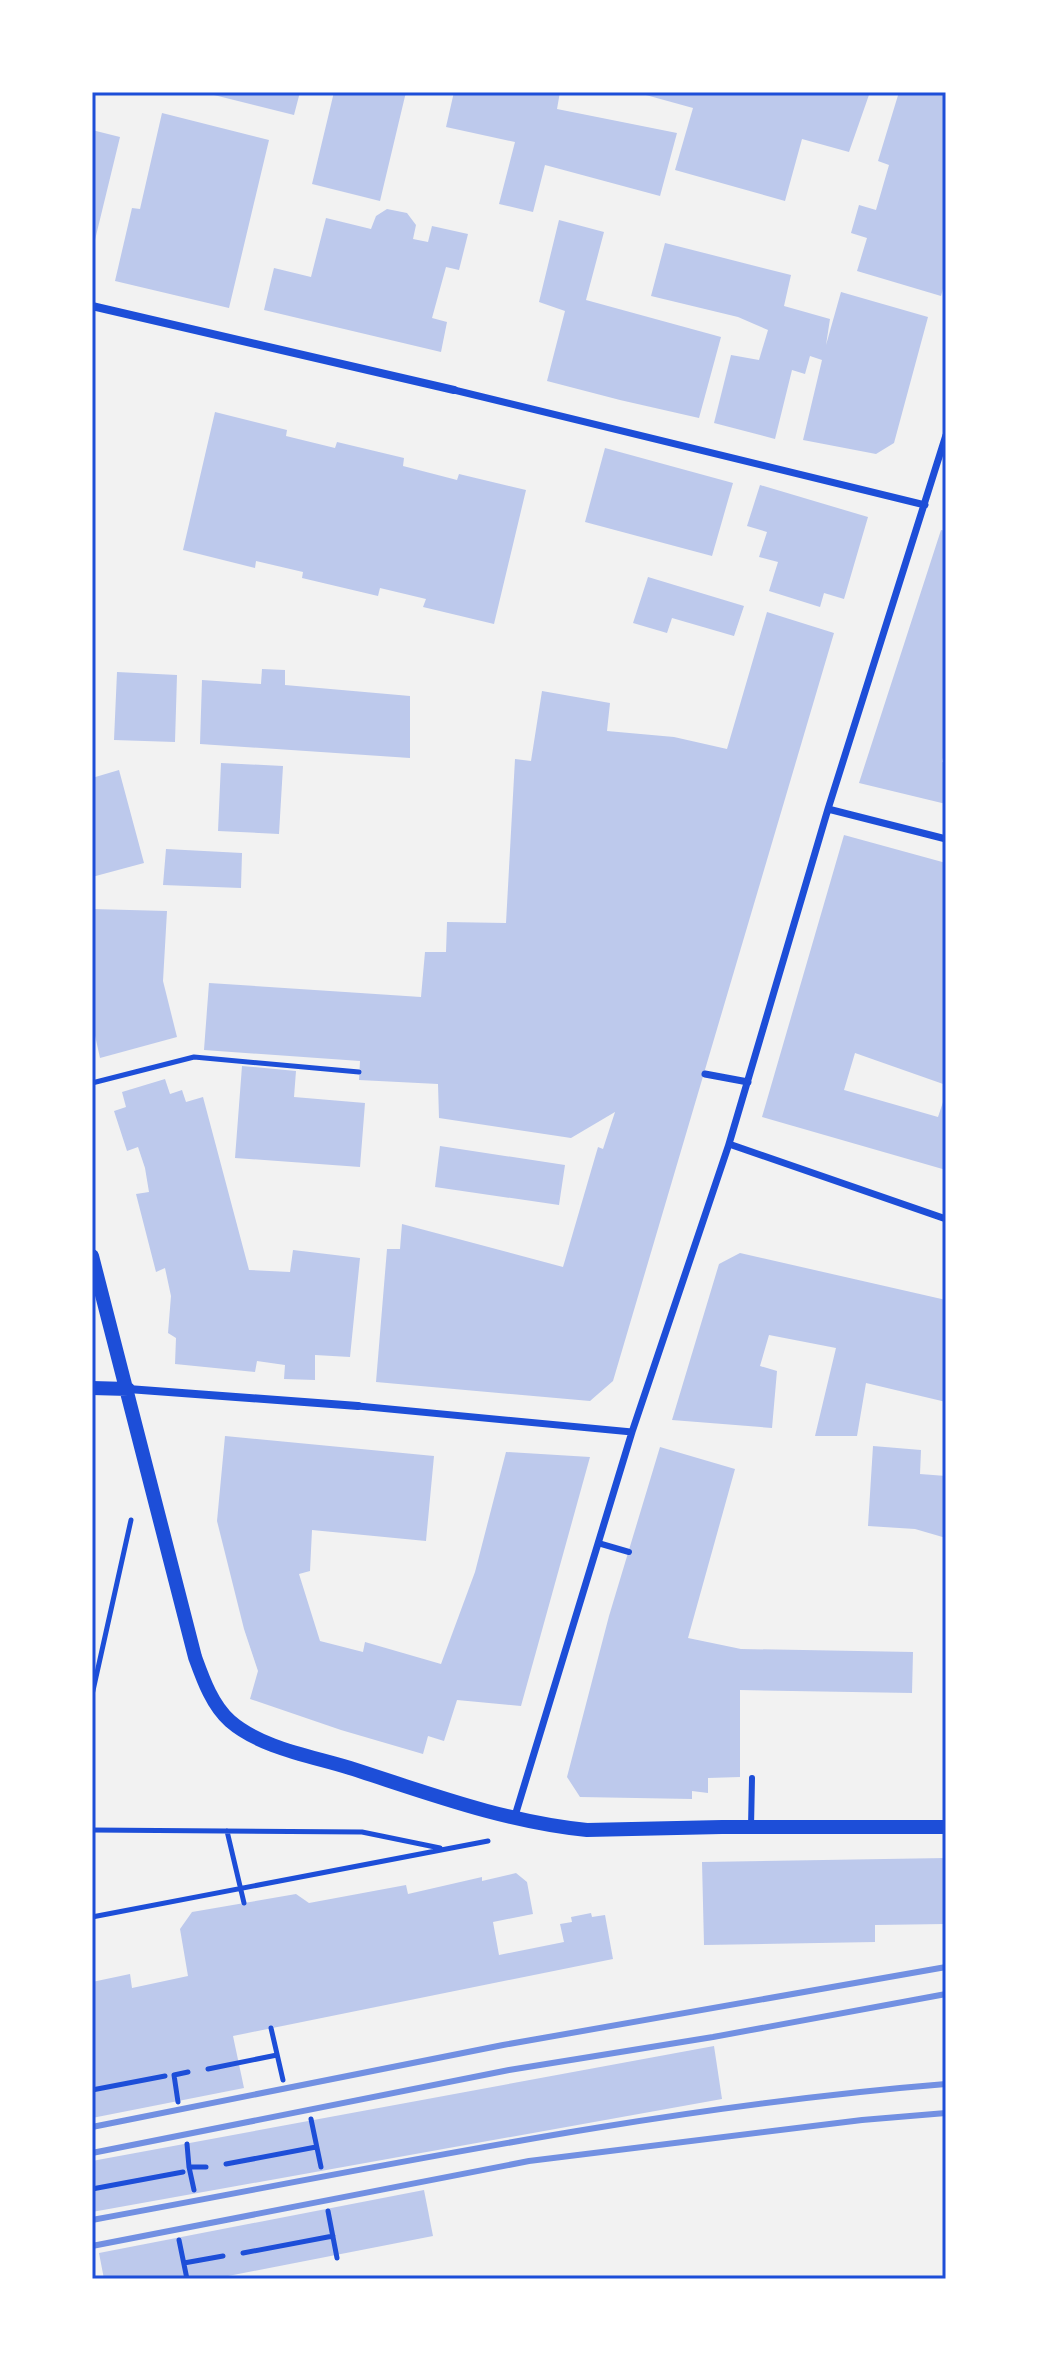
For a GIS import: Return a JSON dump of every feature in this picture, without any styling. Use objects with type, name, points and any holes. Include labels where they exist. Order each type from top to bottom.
[{"type":"street","points":[[92,306],[454,390],[925,505]]},
{"type":"street","points":[[514,1819],[632,1432],[729,1144],[828,809],[946,435]]},
{"type":"street","points":[[828,809],[946,839]]},
{"type":"street","points":[[705,1074],[748,1082]]},
{"type":"street","points":[[729,1144],[946,1219]]},
{"type":"street","points":[[92,1256],[195,1657],[215,1702],[228,1719],[244,1732],[292,1750],[514,1819],[587,1830],[946,1827]]},
{"type":"street","points":[[92,1388],[358,1406],[632,1432]]},
{"type":"lane","points":[[598,1543],[629,1552]]},
{"type":"lane","points":[[751,1827],[752,1778]]},
{"type":"path","points":[[92,1083],[194,1057],[359,1072]]},
{"type":"path","points":[[92,1695],[135,1503],[154,1495]]},
{"type":"path","points":[[92,1830],[362,1832],[445,1849],[92,1917]]},
{"type":"path","points":[[227,1831],[244,1903]]},
{"type":"path","points":[[271,2028],[283,2080]]},
{"type":"path","points":[[208,2069],[277,2055]]},
{"type":"path","points":[[178,2102],[174,2075],[188,2072]]},
{"type":"path","points":[[92,2090],[165,2076]]},
{"type":"path","points":[[311,2119],[321,2167]]},
{"type":"path","points":[[187,2144],[194,2190]]},
{"type":"path","points":[[226,2164],[316,2147]]},
{"type":"path","points":[[189,2167],[206,2167]]},
{"type":"path","points":[[92,2189],[183,2172]]},
{"type":"path","points":[[328,2211],[337,2258]]},
{"type":"path","points":[[243,2253],[333,2236]]},
{"type":"path","points":[[179,2240],[187,2279]]},
{"type":"path","points":[[184,2263],[223,2256]]},
{"type":"building","points":[[202,92],[300,92],[294,115]]},
{"type":"building","points":[[334,92],[406,92],[380,201],[312,184]]},
{"type":"building","points":[[454,92],[560,92],[557,109],[677,133],[660,196],[545,165],[533,212],[499,204],[515,142],[446,127]]},
{"type":"building","points":[[635,92],[870,92],[849,152],[802,139],[785,201],[675,170],[693,108]]},
{"type":"building","points":[[899,92],[946,92],[946,278],[941,296],[857,271],[867,238],[851,233],[859,205],[876,210],[889,165],[878,161]]},
{"type":"building","points":[[162,113],[269,140],[229,308],[115,281],[132,208],[140,209]]},
{"type":"building","points":[[92,130],[120,137],[93,248],[92,248]]},
{"type":"building","points":[[387,209],[407,213],[416,225],[413,239],[428,242],[432,226],[468,234],[459,270],[446,267],[432,318],[447,322],[441,352],[264,310],[274,268],[311,277],[326,218],[371,229],[376,216]]},
{"type":"building","points":[[559,220],[604,232],[586,300],[721,337],[699,418],[547,381],[565,311],[539,302]]},
{"type":"building","points":[[665,243],[791,275],[784,306],[830,319],[826,345],[841,292],[928,317],[894,443],[876,454],[803,440],[822,360],[810,356],[805,374],[792,370],[775,439],[714,423],[731,355],[759,360],[768,330],[738,317],[651,296]]},
{"type":"building","points":[[215,412],[287,430],[286,436],[335,448],[337,442],[404,458],[403,466],[457,480],[459,474],[526,490],[494,624],[423,607],[426,599],[380,588],[378,596],[302,578],[303,572],[256,561],[255,568],[183,550]]},
{"type":"building","points":[[605,448],[733,483],[712,556],[585,522]]},
{"type":"building","points":[[760,485],[868,517],[844,599],[824,593],[820,607],[769,591],[778,562],[759,557],[767,532],[747,526]]},
{"type":"building","points":[[941,530],[946,531],[946,745],[942,762],[946,763],[946,804],[859,783]]},
{"type":"building","points":[[648,577],[744,606],[734,636],[672,618],[667,633],[633,623]]},
{"type":"building","points":[[767,612],[834,633],[613,1381],[590,1401],[376,1382],[387,1249],[400,1249],[402,1224],[563,1267],[598,1147],[603,1149],[615,1112],[571,1138],[439,1118],[438,1084],[359,1080],[360,1061],[204,1050],[209,983],[421,997],[425,952],[446,952],[447,922],[506,923],[515,759],[531,761],[542,691],[610,703],[607,731],[674,737],[727,749]]},
{"type":"building","points":[[262,669],[285,670],[285,685],[410,696],[410,758],[200,744],[202,680],[261,684]]},
{"type":"building","points":[[117,672],[177,675],[175,742],[114,740]]},
{"type":"building","points":[[221,763],[283,766],[279,834],[218,831]]},
{"type":"building","points":[[119,770],[144,863],[92,877],[92,778]]},
{"type":"building","points":[[844,835],[946,863],[946,1085],[855,1053],[844,1090],[938,1117],[946,1093],[946,1170],[762,1117]]},
{"type":"building","points":[[166,849],[242,853],[241,888],[163,885]]},
{"type":"building","points":[[92,909],[167,911],[163,981],[177,1037],[100,1058],[92,1022]]},
{"type":"building","points":[[242,1066],[296,1071],[294,1097],[365,1103],[360,1167],[235,1158]]},
{"type":"building","points":[[165,1079],[170,1094],[182,1090],[186,1102],[203,1097],[249,1270],[290,1272],[293,1250],[360,1258],[350,1357],[315,1355],[315,1380],[284,1379],[285,1365],[257,1361],[255,1372],[175,1364],[176,1338],[168,1333],[171,1296],[165,1268],[156,1272],[136,1194],[149,1192],[145,1168],[138,1147],[127,1151],[114,1111],[126,1107],[122,1092]]},
{"type":"building","points":[[440,1146],[565,1165],[559,1205],[435,1187]]},
{"type":"building","points":[[740,1253],[946,1300],[946,1402],[866,1383],[857,1436],[815,1436],[836,1348],[769,1335],[760,1366],[777,1371],[772,1428],[672,1420],[719,1264]]},
{"type":"building","points":[[225,1436],[434,1456],[426,1541],[312,1530],[310,1571],[299,1574],[320,1641],[363,1652],[365,1642],[441,1664],[475,1572],[506,1452],[590,1457],[521,1706],[457,1700],[444,1741],[428,1736],[423,1754],[250,1699],[258,1671],[244,1629],[217,1521]]},
{"type":"building","points":[[873,1446],[921,1450],[920,1474],[946,1476],[946,1538],[915,1529],[868,1526]]},
{"type":"building","points":[[660,1447],[735,1469],[688,1638],[741,1649],[913,1652],[912,1693],[740,1690],[740,1777],[708,1778],[708,1793],[692,1791],[692,1799],[580,1797],[567,1777],[609,1616]]},
{"type":"building","points":[[946,1858],[946,1924],[875,1925],[875,1942],[704,1945],[702,1862]]},
{"type":"building","points":[[516,1873],[527,1882],[533,1914],[493,1922],[499,1955],[564,1942],[560,1924],[572,1922],[571,1917],[591,1913],[592,1917],[605,1915],[613,1959],[233,2036],[244,2088],[92,2118],[92,1982],[130,1974],[132,1988],[188,1976],[180,1929],[192,1912],[296,1894],[309,1903],[406,1885],[408,1894],[482,1877],[482,1881]]},
{"type":"building","points":[[714,2046],[722,2099],[92,2212],[92,2161]]},
{"type":"building","points":[[424,2190],[433,2236],[213,2279],[104,2279],[99,2253]]},
{"type":"railway","points":[[92,2127],[503,2045],[946,1967]]},
{"type":"railway","points":[[92,2153],[509,2070],[713,2037],[946,1994]]},
{"type":"railway","points":[[92,2220],[624,2123],[838,2094],[946,2084]]},
{"type":"railway","points":[[92,2246],[529,2161],[862,2120],[946,2113]]}]
